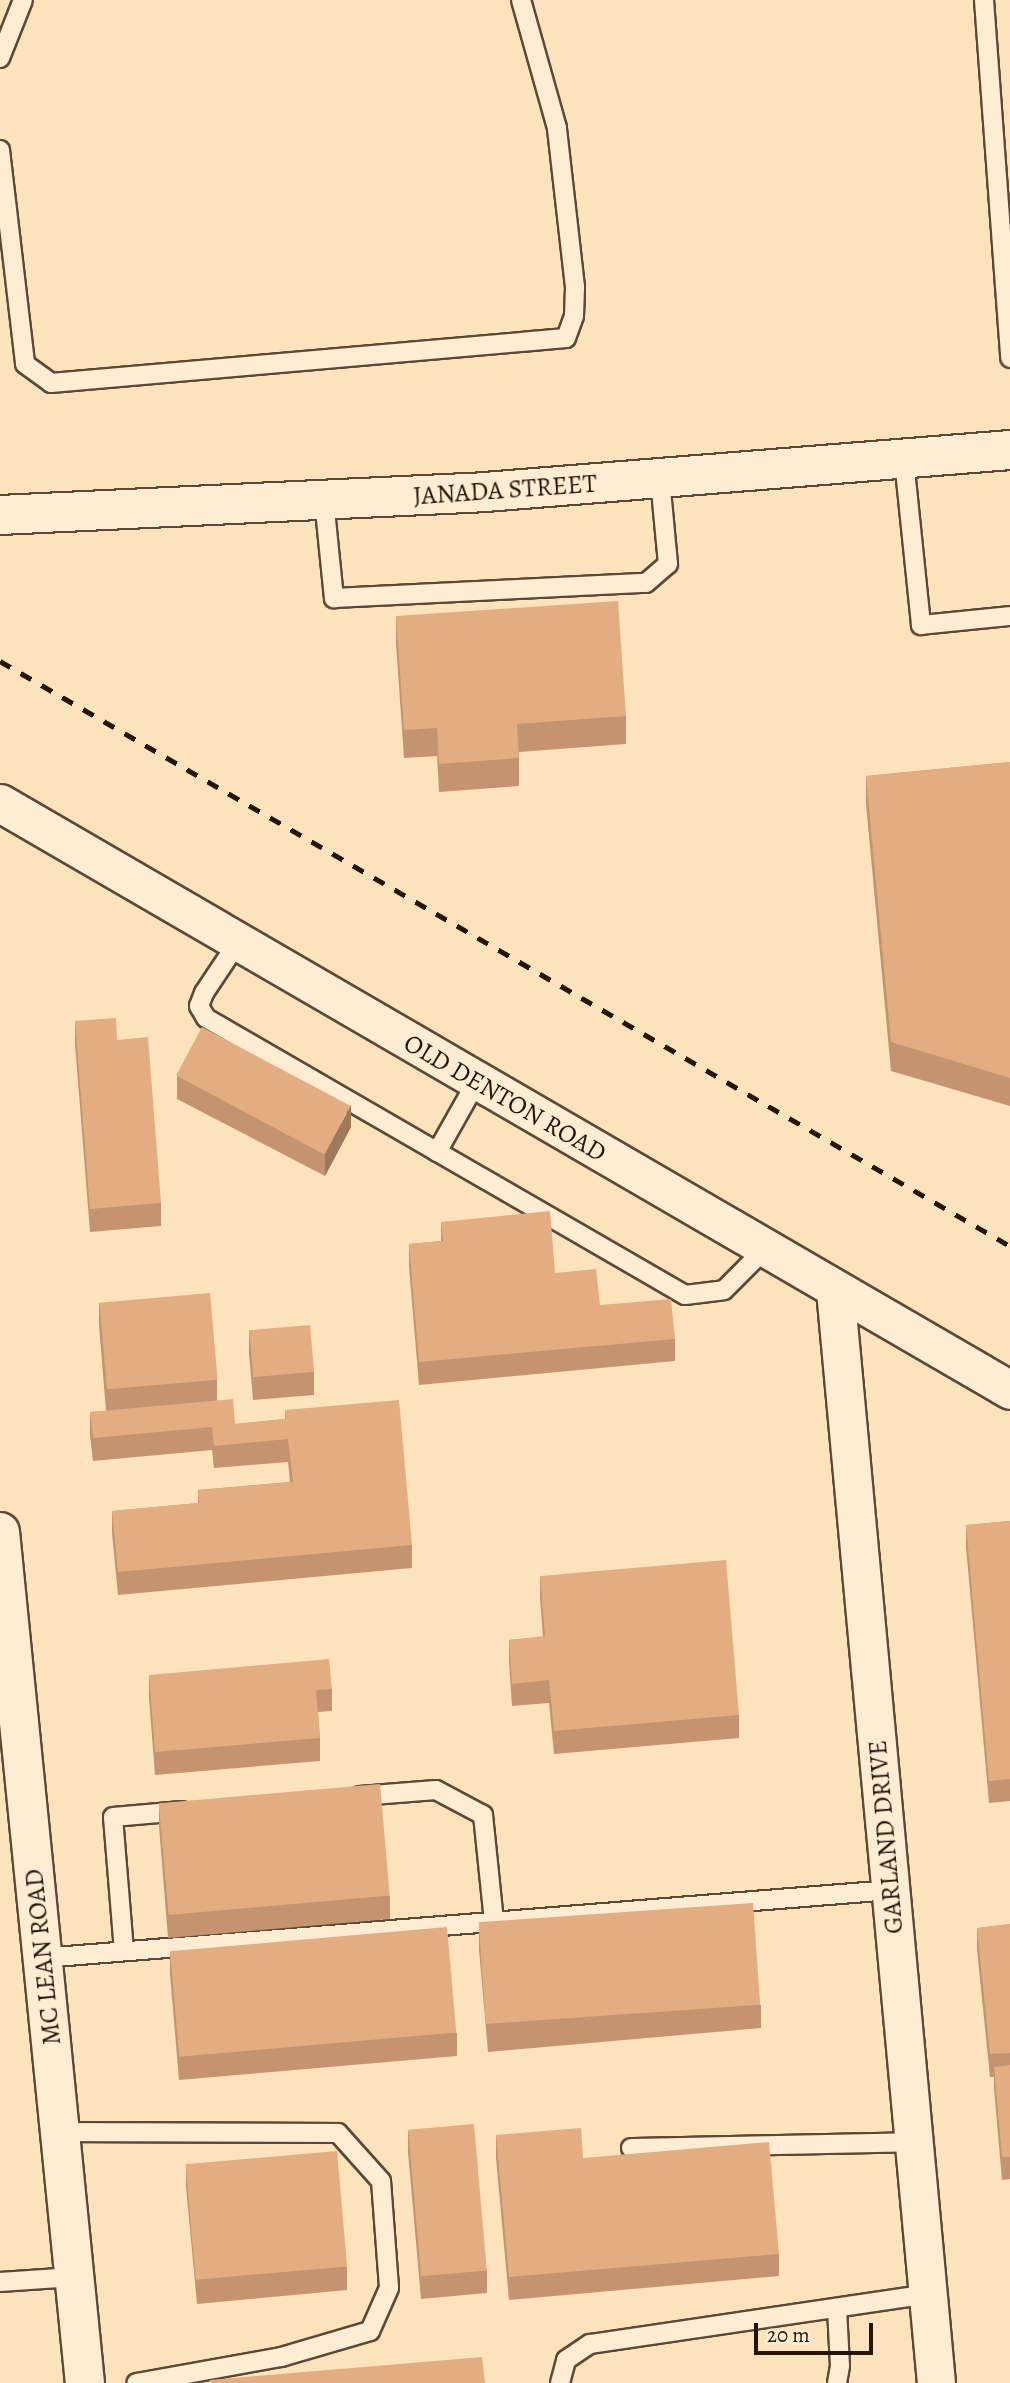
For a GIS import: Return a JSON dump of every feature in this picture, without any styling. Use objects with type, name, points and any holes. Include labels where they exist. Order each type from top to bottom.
[{"type":"street","name":"JANADA STREET","points":[[0,515],[324,500],[660,479],[1010,450]]},
{"type":"street","name":"OLD DENTON ROAD","points":[[0,803],[1010,1390]]},
{"type":"street","name":"GARLAND DRIVE","points":[[835,1290],[936,2383]]},
{"type":"street","name":"MC LEAN ROAD","points":[[0,1532],[85,2383]]},
{"type":"lane","points":[[0,58],[23,0]]},
{"type":"lane","points":[[0,150],[25,364],[51,383],[566,338],[574,316],[575,287],[557,128],[521,0]]},
{"type":"lane","points":[[984,0],[1007,277],[1010,358]]},
{"type":"lane","points":[[904,460],[921,625],[1010,616]]},
{"type":"lane","points":[[324,500],[334,598],[646,583],[668,564],[660,479]]},
{"type":"lane","points":[[238,942],[204,992],[199,1006],[206,1018],[685,1295],[724,1290],[765,1250]]},
{"type":"lane","points":[[438,1152],[477,1082]]},
{"type":"lane","points":[[344,1798],[436,1790],[483,1815],[494,1922]]},
{"type":"lane","points":[[124,1951],[113,1817],[195,1810]]},
{"type":"lane","points":[[43,1958],[890,1890]]},
{"type":"lane","points":[[60,2132],[338,2133],[381,2181],[389,2288],[370,2331],[281,2357],[136,2383]]},
{"type":"lane","points":[[631,2148],[914,2142]]},
{"type":"lane","points":[[0,2282],[74,2277]]},
{"type":"lane","points":[[560,2383],[566,2360],[590,2344],[928,2294]]},
{"type":"lane","points":[[837,2308],[840,2366],[837,2383]]},
{"type":"building","points":[[618,601],[626,716],[517,724],[519,758],[439,764],[437,728],[404,730],[396,616]]},
{"type":"building","points":[[1010,762],[1010,1078],[891,1042],[866,776]]},
{"type":"building","points":[[116,1018],[117,1040],[148,1037],[161,1203],[90,1209],[75,1021]]},
{"type":"building","points":[[202,1027],[350,1106],[325,1154],[176,1076]]},
{"type":"building","points":[[550,1211],[555,1273],[596,1269],[600,1305],[671,1299],[675,1339],[419,1362],[409,1244],[443,1241],[441,1222]]},
{"type":"building","points":[[210,1293],[218,1380],[107,1389],[99,1303]]},
{"type":"building","points":[[310,1325],[314,1372],[253,1377],[249,1330]]},
{"type":"building","points":[[233,1399],[235,1424],[286,1419],[285,1410],[399,1400],[412,1545],[118,1572],[112,1511],[199,1503],[198,1490],[293,1482],[288,1439],[214,1446],[212,1427],[93,1438],[90,1412]]},
{"type":"building","points":[[1010,1521],[1010,1779],[989,1781],[966,1525]]},
{"type":"building","points":[[726,1560],[739,1715],[554,1731],[549,1680],[512,1684],[509,1640],[545,1636],[540,1576]]},
{"type":"building","points":[[329,1659],[332,1689],[316,1690],[320,1738],[155,1752],[149,1675]]},
{"type":"building","points":[[380,1784],[390,1896],[169,1915],[159,1803]]},
{"type":"building","points":[[753,1903],[760,2005],[486,2024],[479,1922]]},
{"type":"building","points":[[1010,1924],[1010,2053],[990,2054],[977,1928]]},
{"type":"building","points":[[447,1927],[456,2033],[179,2057],[170,1951]]},
{"type":"building","points":[[1010,2065],[1010,2157],[1002,2157],[994,2067]]},
{"type":"building","points":[[474,2124],[487,2270],[421,2276],[408,2130]]},
{"type":"building","points":[[581,2128],[583,2158],[769,2142],[779,2254],[509,2277],[496,2135]]},
{"type":"building","points":[[337,2151],[347,2267],[196,2280],[186,2164]]},
{"type":"building","points":[[482,2357],[485,2383],[211,2383],[210,2380]]},
{"type":"railway","points":[[0,661],[1010,1246]]}]
